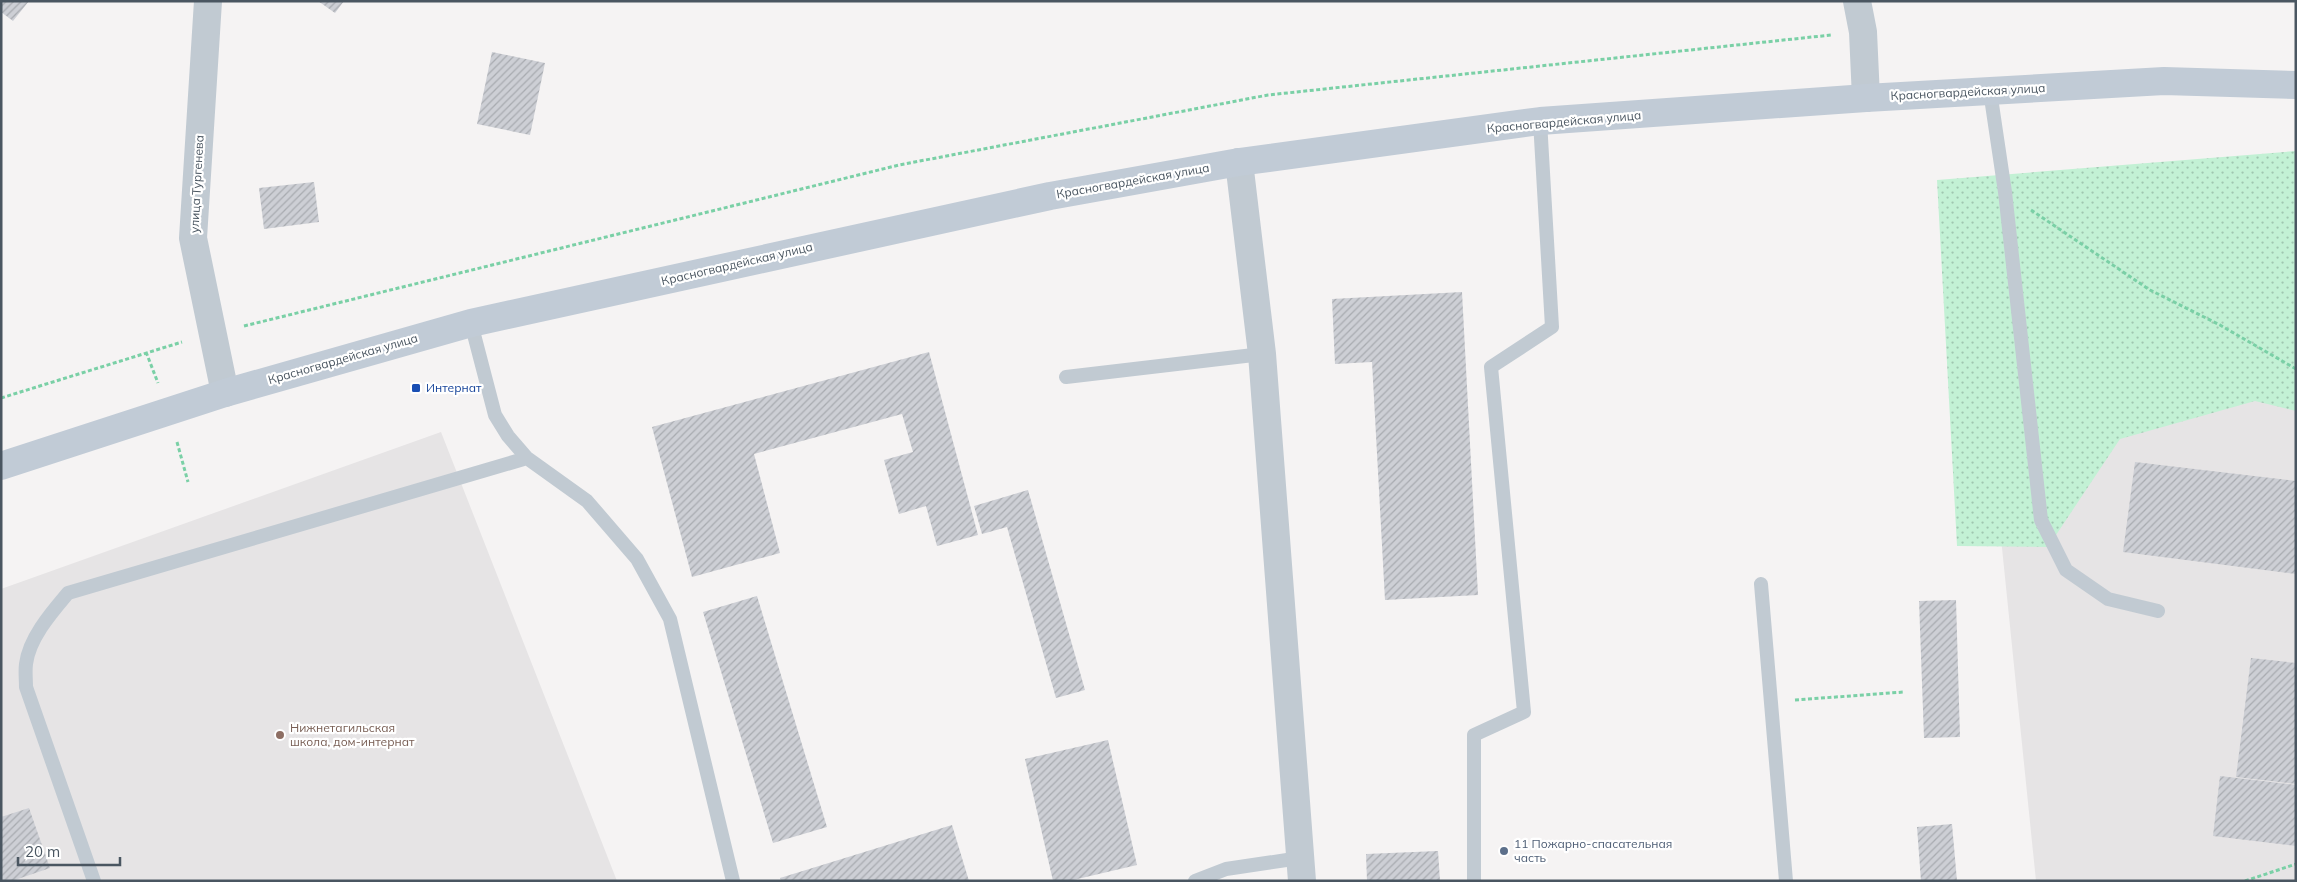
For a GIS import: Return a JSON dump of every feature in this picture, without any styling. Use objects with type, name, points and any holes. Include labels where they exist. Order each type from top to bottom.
[{"type":"main road","name":"Красногвардейская улица","points":[[1,466],[225,393],[471,323],[1050,196],[1239,162],[1540,121],[1866,98],[2164,81],[2296,85]]},
{"type":"street","name":"улица Тургенева","points":[[208,1],[194,238],[225,393]]},
{"type":"street","points":[[1857,1],[1863,32],[1866,98]]},
{"type":"street","points":[[1239,162],[1262,354],[1301,869]]},
{"type":"lane","points":[[1990,91],[2005,192],[2041,520],[2066,570],[2108,599],[2158,611]]},
{"type":"lane","points":[[1474,881],[1474,735],[1524,712],[1491,367],[1552,327],[1540,121]]},
{"type":"lane","points":[[471,323],[495,416],[508,436],[527,458],[587,501],[637,559],[670,619],[733,881]]},
{"type":"lane","points":[[1066,377],[1262,354]]},
{"type":"lane","points":[[94,881],[26,687],[26,662],[34,642],[46,618],[68,593],[527,458]]},
{"type":"lane","points":[[1761,584],[1786,881]]},
{"type":"lane","points":[[1195,881],[1226,869],[1301,869]]},
{"type":"path","points":[[1,398],[213,334],[899,164],[1268,95],[1863,32]]},
{"type":"path","points":[[2005,192],[2150,290],[2220,325],[2296,369]]},
{"type":"path","points":[[1771,702],[1904,692]]},
{"type":"path","points":[[2244,881],[2296,864]]},
{"type":"shaded area","points":[[2296,223],[2296,881],[2036,881],[1972,254]]},
{"type":"shaded area","name":"Нижнетагильская школа, дом-интернат","points":[[441,432],[617,881],[1,881],[1,589]]},
{"type":"green space","points":[[2296,151],[2296,411],[2255,401],[2120,439],[2048,547],[1957,546],[1937,180]]},
{"type":"building","points":[[1,1],[29,1],[13,21],[1,12]]},
{"type":"building","points":[[318,1],[344,1],[335,13]]},
{"type":"building","points":[[492,52],[545,63],[530,135],[477,124]]},
{"type":"building","points":[[314,182],[319,222],[264,229],[259,188]]},
{"type":"building","points":[[1462,292],[1478,595],[1385,600],[1372,362],[1335,364],[1332,299]]},
{"type":"building","points":[[929,352],[978,535],[937,546],[926,506],[899,514],[884,460],[913,452],[902,414],[754,454],[780,553],[692,577],[652,427]]},
{"type":"building","points":[[2135,462],[2296,481],[2296,574],[2123,552]]},
{"type":"building","points":[[1028,490],[1085,690],[1056,698],[1007,527],[982,534],[974,506]]},
{"type":"building","points":[[757,596],[827,827],[773,843],[703,612]]},
{"type":"building","points":[[1956,600],[1960,737],[1924,738],[1919,601]]},
{"type":"building","points":[[2251,658],[2296,663],[2296,784],[2236,777]]},
{"type":"building","points":[[1108,740],[1137,865],[1069,881],[1053,881],[1025,759]]},
{"type":"building","points":[[2220,776],[2296,785],[2296,846],[2213,836]]},
{"type":"building","points":[[29,808],[50,868],[12,881],[1,881],[1,817]]},
{"type":"building","points":[[1952,824],[1957,881],[1921,881],[1917,827]]},
{"type":"building","points":[[952,825],[969,881],[781,881],[780,878]]},
{"type":"building","points":[[1438,851],[1440,881],[1367,881],[1366,854]]},
{"type":"place","name":"Интернат","points":[[416,388]]},
{"type":"place","name":"Нижнетагильская школа, дом-интернат","points":[[280,735]]},
{"type":"place","name":"11 Пожарно-спасательная часть","points":[[1504,851]]}]
